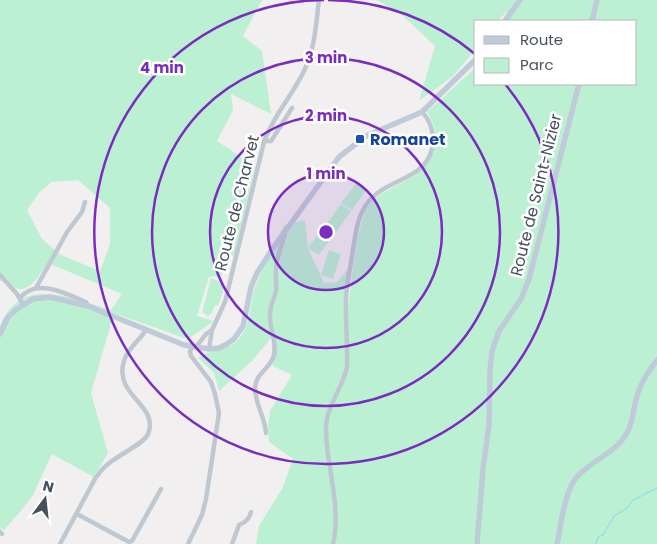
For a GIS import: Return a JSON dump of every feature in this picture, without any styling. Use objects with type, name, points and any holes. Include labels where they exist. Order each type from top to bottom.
[{"type":"main road","points":[[507,20],[520,0]]},
{"type":"main road","points":[[592,20],[597,0]]},
{"type":"main road","points":[[0,334],[8,317],[22,301],[50,297],[88,306],[194,347],[209,349],[219,348],[227,344],[239,333],[244,322],[254,278],[286,230],[339,158],[366,136],[422,112],[474,61]]},
{"type":"main road","name":"Route de Saint-Nizier","points":[[477,544],[483,469],[489,425],[492,351],[499,332],[521,299],[529,279],[579,85]]},
{"type":"main road","points":[[556,544],[569,492],[574,480],[616,446],[627,433],[644,376],[657,360]]},
{"type":"street","name":"Route de Charvet","points":[[209,349],[212,330],[225,302],[264,142],[268,130],[293,90],[310,56],[315,38],[319,0]]},
{"type":"street","points":[[264,142],[270,141],[292,108]]},
{"type":"street","points":[[333,544],[337,520],[326,430],[329,411],[345,376],[347,367],[346,297],[357,225],[366,206],[378,192],[416,173],[429,160],[432,153],[432,128],[422,112]]},
{"type":"street","points":[[36,288],[67,232],[82,212],[85,202]]},
{"type":"street","points":[[266,432],[255,388],[259,376],[271,363],[274,355],[270,316],[271,303],[276,293],[276,267],[286,230]]},
{"type":"street","points":[[0,275],[22,301],[27,291],[36,288],[50,289],[86,302],[88,306]]},
{"type":"street","points":[[60,544],[102,467],[138,444],[148,432],[150,426],[149,416],[125,385],[122,374],[126,356],[146,330]]},
{"type":"street","name":"Route de Charvet","points":[[194,347],[212,330]]},
{"type":"street","points":[[188,544],[202,515],[206,500],[218,413],[211,382],[190,352],[194,347]]},
{"type":"street","points":[[77,514],[129,542],[132,541],[161,489]]},
{"type":"street","points":[[232,544],[239,525],[245,523],[252,512]]},
{"type":"green space","points":[[0,0],[262,0],[243,36],[262,51],[271,114],[231,94],[233,110],[217,141],[255,166],[235,252],[221,276],[209,277],[197,316],[214,321],[191,337],[184,338],[114,313],[91,393],[108,453],[94,477],[52,454],[33,495],[4,530],[0,528],[0,326],[9,310],[20,300],[34,295],[64,296],[111,310],[122,294],[48,263],[36,280],[23,289],[16,288],[6,280],[0,281]],"holes":[[[78,180],[110,208],[110,244],[100,271],[61,255],[42,239],[27,210],[39,193],[51,182]]]},
{"type":"green space","points":[[377,0],[657,0],[657,544],[256,544],[259,526],[282,489],[293,459],[269,442],[268,425],[270,411],[292,375],[273,366],[272,337],[252,361],[219,391],[214,373],[198,358],[236,342],[248,322],[256,285],[284,225],[305,220],[308,248],[324,283],[337,282],[347,270],[348,306],[357,242],[367,208],[372,201],[386,191],[411,178],[425,167],[430,160],[435,143],[434,128],[427,112],[474,69],[474,85],[637,85],[637,20],[502,20],[507,11],[499,20],[474,20],[474,51],[453,76],[419,101],[435,46],[401,14]]},
{"type":"green space","points":[[357,182],[367,189],[352,210],[341,203]]},
{"type":"green space","points":[[341,204],[351,211],[336,232],[326,225]]},
{"type":"green space","points":[[323,227],[334,234],[319,255],[308,248]]},
{"type":"green space","points":[[329,250],[341,254],[333,279],[321,275]]},
{"type":"green space","points":[[211,278],[225,284],[218,306],[215,305],[212,313],[207,317],[206,314],[202,313]]},
{"type":"waterway","points":[[596,544],[598,537],[603,535],[614,516],[627,508],[633,500],[657,488]]},
{"type":"place","name":"Romanet","points":[[360,139]]}]
